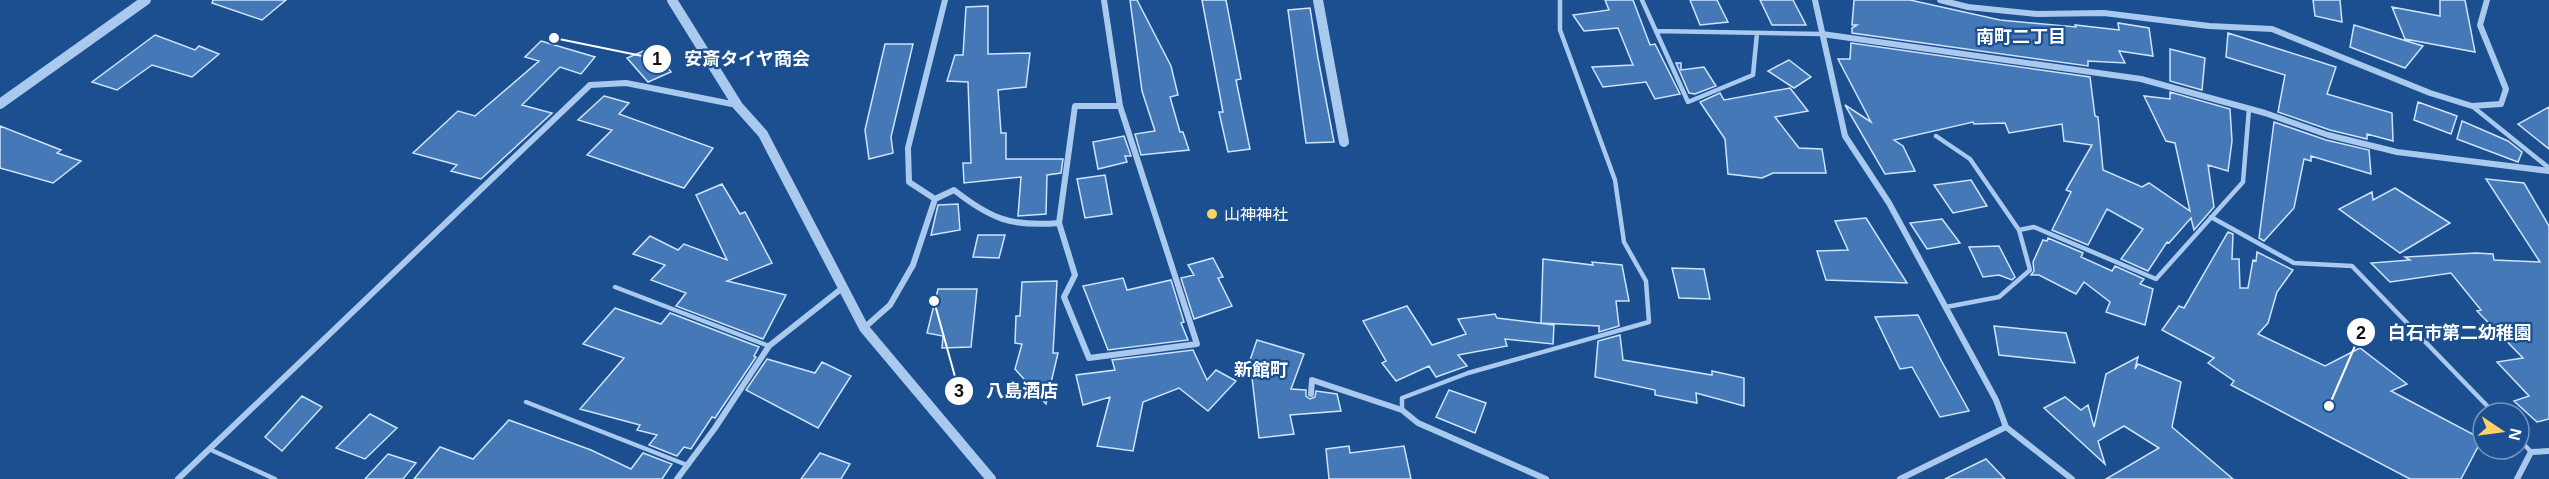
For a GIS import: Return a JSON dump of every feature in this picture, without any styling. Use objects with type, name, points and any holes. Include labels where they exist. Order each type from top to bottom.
[{"type":"street","points":[[0,104],[146,0]]},
{"type":"street","points":[[672,0],[738,105],[763,134],[841,289],[864,328],[991,479]]},
{"type":"street","points":[[935,199],[909,182],[908,148],[945,0]]},
{"type":"street","points":[[1104,0],[1120,106],[1197,344],[1089,358],[1064,297],[1075,275],[1059,223],[1075,106],[1120,106]]},
{"type":"street","points":[[1318,0],[1344,142]]},
{"type":"street","points":[[1815,0],[1845,136],[1889,203],[1996,400],[2006,427],[2072,479]]},
{"type":"street","points":[[1940,0],[1968,7],[2037,14],[2104,13],[2209,26],[2272,29],[2430,93],[2472,106],[2501,104],[2506,89],[2480,25],[2487,0]]},
{"type":"street","points":[[1822,34],[2141,79],[2249,109],[2328,135],[2397,152],[2549,170]]},
{"type":"street","points":[[178,479],[590,85],[626,83],[738,105]]},
{"type":"street","points":[[864,328],[890,305],[913,265],[935,199],[954,190],[985,214],[1023,227],[1059,223]]},
{"type":"street","points":[[677,479],[769,346],[841,289]]},
{"type":"street","points":[[1311,393],[1312,380],[1402,410],[1418,423],[1546,479]]},
{"type":"street","points":[[1900,479],[2006,427]]},
{"type":"street","points":[[2531,452],[2549,451]]},
{"type":"street","points":[[2517,479],[2526,461]]},
{"type":"lane","points":[[1402,410],[1402,398],[1468,373],[1649,322],[1646,281],[1624,242],[1615,180],[1560,30],[1560,0]]},
{"type":"lane","points":[[1642,0],[1688,102],[1753,75],[1757,33]]},
{"type":"lane","points":[[1656,31],[1822,34]]},
{"type":"lane","points":[[2472,106],[2549,170]]},
{"type":"lane","points":[[2019,230],[2034,227],[2156,279],[2243,182],[2249,109]]},
{"type":"lane","points":[[1936,136],[1970,159],[2019,230],[2030,270],[1999,297],[1946,307]]},
{"type":"lane","points":[[2211,218],[2294,263],[2352,266],[2482,401]]},
{"type":"lane","points":[[615,288],[769,346]]},
{"type":"lane","points":[[526,402],[687,465]]},
{"type":"lane","points":[[209,449],[275,479]]},
{"type":"building","points":[[213,0],[286,0],[262,20],[212,3]]},
{"type":"building","points":[[1130,0],[1137,0],[1171,66],[1178,95],[1170,97],[1180,132],[1183,132],[1189,150],[1141,155],[1135,134],[1155,131],[1142,91]]},
{"type":"building","points":[[1202,0],[1226,0],[1241,79],[1236,80],[1250,149],[1228,152],[1219,112],[1223,112]]},
{"type":"building","points":[[1605,0],[1633,0],[1650,45],[1655,44],[1680,94],[1655,99],[1646,82],[1603,87],[1592,67],[1633,65],[1618,28],[1584,31],[1573,15],[1609,10]]},
{"type":"building","points":[[1690,0],[1717,0],[1728,22],[1700,25]]},
{"type":"building","points":[[1760,0],[1793,0],[1806,25],[1772,25]]},
{"type":"building","points":[[1854,0],[1910,0],[2000,20],[2119,30],[2118,23],[2149,28],[2153,56],[2119,51],[2125,63],[2088,61],[2088,66],[1852,33],[1852,28],[1857,25],[1852,25]]},
{"type":"building","points":[[2313,0],[2340,0],[2342,22],[2315,16]]},
{"type":"building","points":[[2440,0],[2465,0],[2475,52],[2405,39],[2392,7],[2440,16]]},
{"type":"building","points":[[988,6],[988,54],[1030,53],[1026,87],[998,90],[1001,133],[1006,133],[1006,159],[1063,159],[1061,173],[1047,175],[1046,214],[1018,216],[1021,177],[964,183],[963,163],[971,163],[968,82],[947,81],[955,55],[963,55],[966,7]]},
{"type":"building","points":[[1310,8],[1334,142],[1306,143],[1288,10]]},
{"type":"building","points":[[2354,25],[2423,46],[2405,68],[2350,47]]},
{"type":"building","points":[[2228,33],[2336,67],[2327,94],[2392,113],[2393,141],[2367,134],[2367,139],[2330,130],[2278,112],[2285,75],[2226,57]]},
{"type":"building","points":[[155,35],[195,50],[199,46],[219,54],[192,77],[152,65],[117,90],[92,82]]},
{"type":"building","points":[[541,41],[595,57],[581,74],[560,67],[522,105],[552,113],[481,179],[451,171],[457,165],[413,153],[458,111],[475,116],[539,61],[525,57]]},
{"type":"building","points":[[1851,43],[2090,77],[2095,116],[2098,117],[2103,170],[2142,187],[2149,183],[2190,211],[2175,143],[2166,141],[2144,96],[2170,99],[2170,92],[2230,109],[2232,141],[2228,171],[2208,165],[2214,207],[2194,230],[2191,218],[2169,243],[2167,242],[2148,271],[2121,259],[2143,229],[2107,209],[2088,245],[2052,230],[2071,192],[2066,190],[2092,145],[2064,141],[2062,124],[2009,133],[2005,123],[1974,124],[1973,122],[1894,140],[1903,146],[1915,171],[1885,174],[1845,105],[1871,122],[1838,59],[1850,59]]},
{"type":"building","points":[[885,44],[913,44],[891,137],[893,153],[869,159],[865,130]]},
{"type":"building","points":[[653,47],[671,72],[648,82],[627,58]]},
{"type":"building","points":[[2170,49],[2205,58],[2202,90],[2170,81]]},
{"type":"building","points":[[1789,60],[1811,77],[1794,88],[1768,71]]},
{"type":"building","points":[[1676,63],[1681,63],[1681,70],[1704,67],[1716,86],[1695,94],[1689,93]]},
{"type":"building","points":[[1790,88],[1808,111],[1775,117],[1799,148],[1822,149],[1826,173],[1773,173],[1762,178],[1728,174],[1725,139],[1700,102],[1720,93],[1724,100]]},
{"type":"building","points":[[604,96],[629,103],[619,114],[713,148],[684,188],[587,155],[612,130],[578,120]]},
{"type":"building","points":[[2418,102],[2457,116],[2451,134],[2414,120]]},
{"type":"building","points":[[2549,107],[2549,149],[2518,124]]},
{"type":"building","points":[[2462,121],[2508,141],[2522,152],[2518,162],[2457,139]]},
{"type":"building","points":[[2274,122],[2326,140],[2369,150],[2371,174],[2311,156],[2311,161],[2304,159],[2294,208],[2264,241],[2259,238]]},
{"type":"building","points":[[0,126],[61,150],[57,153],[81,161],[53,183],[0,168]]},
{"type":"building","points":[[1124,136],[1131,156],[1125,156],[1127,162],[1098,169],[1093,142]]},
{"type":"building","points":[[1105,175],[1112,214],[1085,218],[1077,179]]},
{"type":"building","points":[[2486,179],[2524,183],[2549,226],[2549,419],[2537,422],[2531,417],[2531,401],[2514,401],[2529,396],[2497,362],[2523,358],[2477,311],[2481,310],[2451,273],[2390,282],[2371,263],[2410,260],[2405,257],[2476,253],[2493,254],[2494,260],[2540,262]]},
{"type":"building","points":[[1971,180],[1987,206],[1953,213],[1934,185]]},
{"type":"building","points":[[722,184],[740,214],[745,212],[772,263],[727,281],[786,295],[763,339],[676,306],[686,293],[651,280],[665,265],[633,254],[650,236],[678,250],[684,244],[727,260],[696,195]]},
{"type":"building","points":[[2395,188],[2450,223],[2400,253],[2339,209],[2372,192],[2373,200]]},
{"type":"building","points":[[958,204],[960,230],[931,235],[938,205]]},
{"type":"building","points":[[1866,218],[1907,283],[1826,280],[1817,251],[1848,250],[1835,221]]},
{"type":"building","points":[[1942,219],[1960,243],[1927,249],[1910,223]]},
{"type":"building","points":[[2228,232],[2233,234],[2232,259],[2239,259],[2240,288],[2248,288],[2253,260],[2256,261],[2257,252],[2293,270],[2277,292],[2268,323],[2258,334],[2325,366],[2360,348],[2407,384],[2391,391],[2471,433],[2471,460],[2461,479],[2410,479],[2231,385],[2234,381],[2208,363],[2214,358],[2162,330],[2179,306],[2184,308]]},
{"type":"building","points":[[978,235],[1005,235],[999,258],[973,257]]},
{"type":"building","points":[[2048,238],[2083,253],[2081,257],[2112,271],[2115,266],[2144,279],[2140,284],[2153,289],[2145,325],[2106,312],[2110,302],[2084,282],[2076,294],[2039,275],[2031,275],[2034,271],[2033,262],[2043,240],[2047,241]]},
{"type":"building","points":[[1999,246],[2015,277],[2012,280],[1999,275],[1983,277],[1969,247]]},
{"type":"building","points":[[1213,258],[1223,277],[1218,278],[1232,306],[1194,319],[1181,278],[1194,275],[1188,265]]},
{"type":"building","points":[[1543,259],[1593,265],[1592,262],[1622,265],[1629,301],[1616,301],[1619,326],[1599,332],[1599,326],[1541,323]]},
{"type":"building","points":[[1672,268],[1704,269],[1710,299],[1679,298]]},
{"type":"building","points":[[1123,278],[1127,290],[1171,280],[1184,322],[1181,323],[1188,340],[1108,350],[1083,286]]},
{"type":"building","points":[[1057,281],[1053,353],[1058,353],[1046,404],[1015,369],[1022,344],[1015,343],[1016,316],[1020,316],[1022,282]]},
{"type":"building","points":[[938,289],[977,289],[971,347],[942,348],[943,336],[927,333]]},
{"type":"building","points":[[1407,306],[1432,345],[1466,334],[1458,319],[1495,314],[1497,318],[1554,325],[1553,344],[1505,339],[1507,346],[1458,355],[1467,366],[1436,377],[1429,366],[1396,381],[1382,363],[1386,361],[1363,321]]},
{"type":"building","points":[[615,308],[661,324],[670,313],[759,347],[754,356],[756,357],[715,418],[712,417],[691,449],[684,447],[677,456],[649,445],[657,435],[637,430],[640,425],[580,409],[624,358],[583,344]]},
{"type":"building","points":[[1918,315],[1969,411],[1940,417],[1912,367],[1900,369],[1875,317]]},
{"type":"building","points":[[1994,326],[2066,333],[2075,363],[1999,355]]},
{"type":"building","points":[[1620,335],[1623,360],[1712,375],[1712,371],[1744,378],[1744,406],[1696,393],[1697,403],[1655,395],[1655,390],[1595,377],[1598,341]]},
{"type":"building","points":[[1257,340],[1304,354],[1291,389],[1306,390],[1306,396],[1310,399],[1315,397],[1316,391],[1337,394],[1341,411],[1290,415],[1294,434],[1259,438],[1250,360]]},
{"type":"building","points":[[1193,350],[1207,380],[1216,370],[1236,381],[1208,411],[1179,388],[1143,402],[1133,451],[1097,446],[1110,397],[1083,405],[1076,375],[1115,370],[1112,360]]},
{"type":"building","points":[[2138,357],[2135,369],[2138,364],[2181,382],[2172,427],[2233,479],[2106,479],[2159,448],[2124,426],[2098,441],[2105,464],[2044,408],[2065,397],[2081,410],[2088,405],[2094,427],[2106,374]]},
{"type":"building","points":[[767,359],[815,373],[822,362],[851,376],[818,428],[746,390]]},
{"type":"building","points":[[1449,390],[1486,403],[1475,433],[1436,417]]},
{"type":"building","points":[[302,396],[322,407],[282,451],[265,437]]},
{"type":"building","points":[[370,414],[397,428],[365,459],[336,448]]},
{"type":"building","points":[[509,420],[591,450],[631,469],[643,453],[672,464],[662,479],[414,479],[440,447],[473,459]]},
{"type":"building","points":[[1349,446],[1350,453],[1404,446],[1411,479],[1329,479],[1326,449]]},
{"type":"building","points":[[820,453],[850,464],[841,479],[801,479]]},
{"type":"building","points":[[388,454],[416,463],[403,479],[365,479]]},
{"type":"building","points":[[1986,459],[2005,479],[1945,479]]},
{"type":"place","name":"安斎タイヤ商会","points":[[554,38]]},
{"type":"place","name":"山神神社","points":[[1212,214]]},
{"type":"place","name":"八島酒店","points":[[934,301]]},
{"type":"place","name":"白石市第二幼稚園","points":[[2329,406]]},
{"type":"district","name":"南町二丁目","points":[[2021,37]]},
{"type":"district","name":"新館町","points":[[1261,370]]}]
